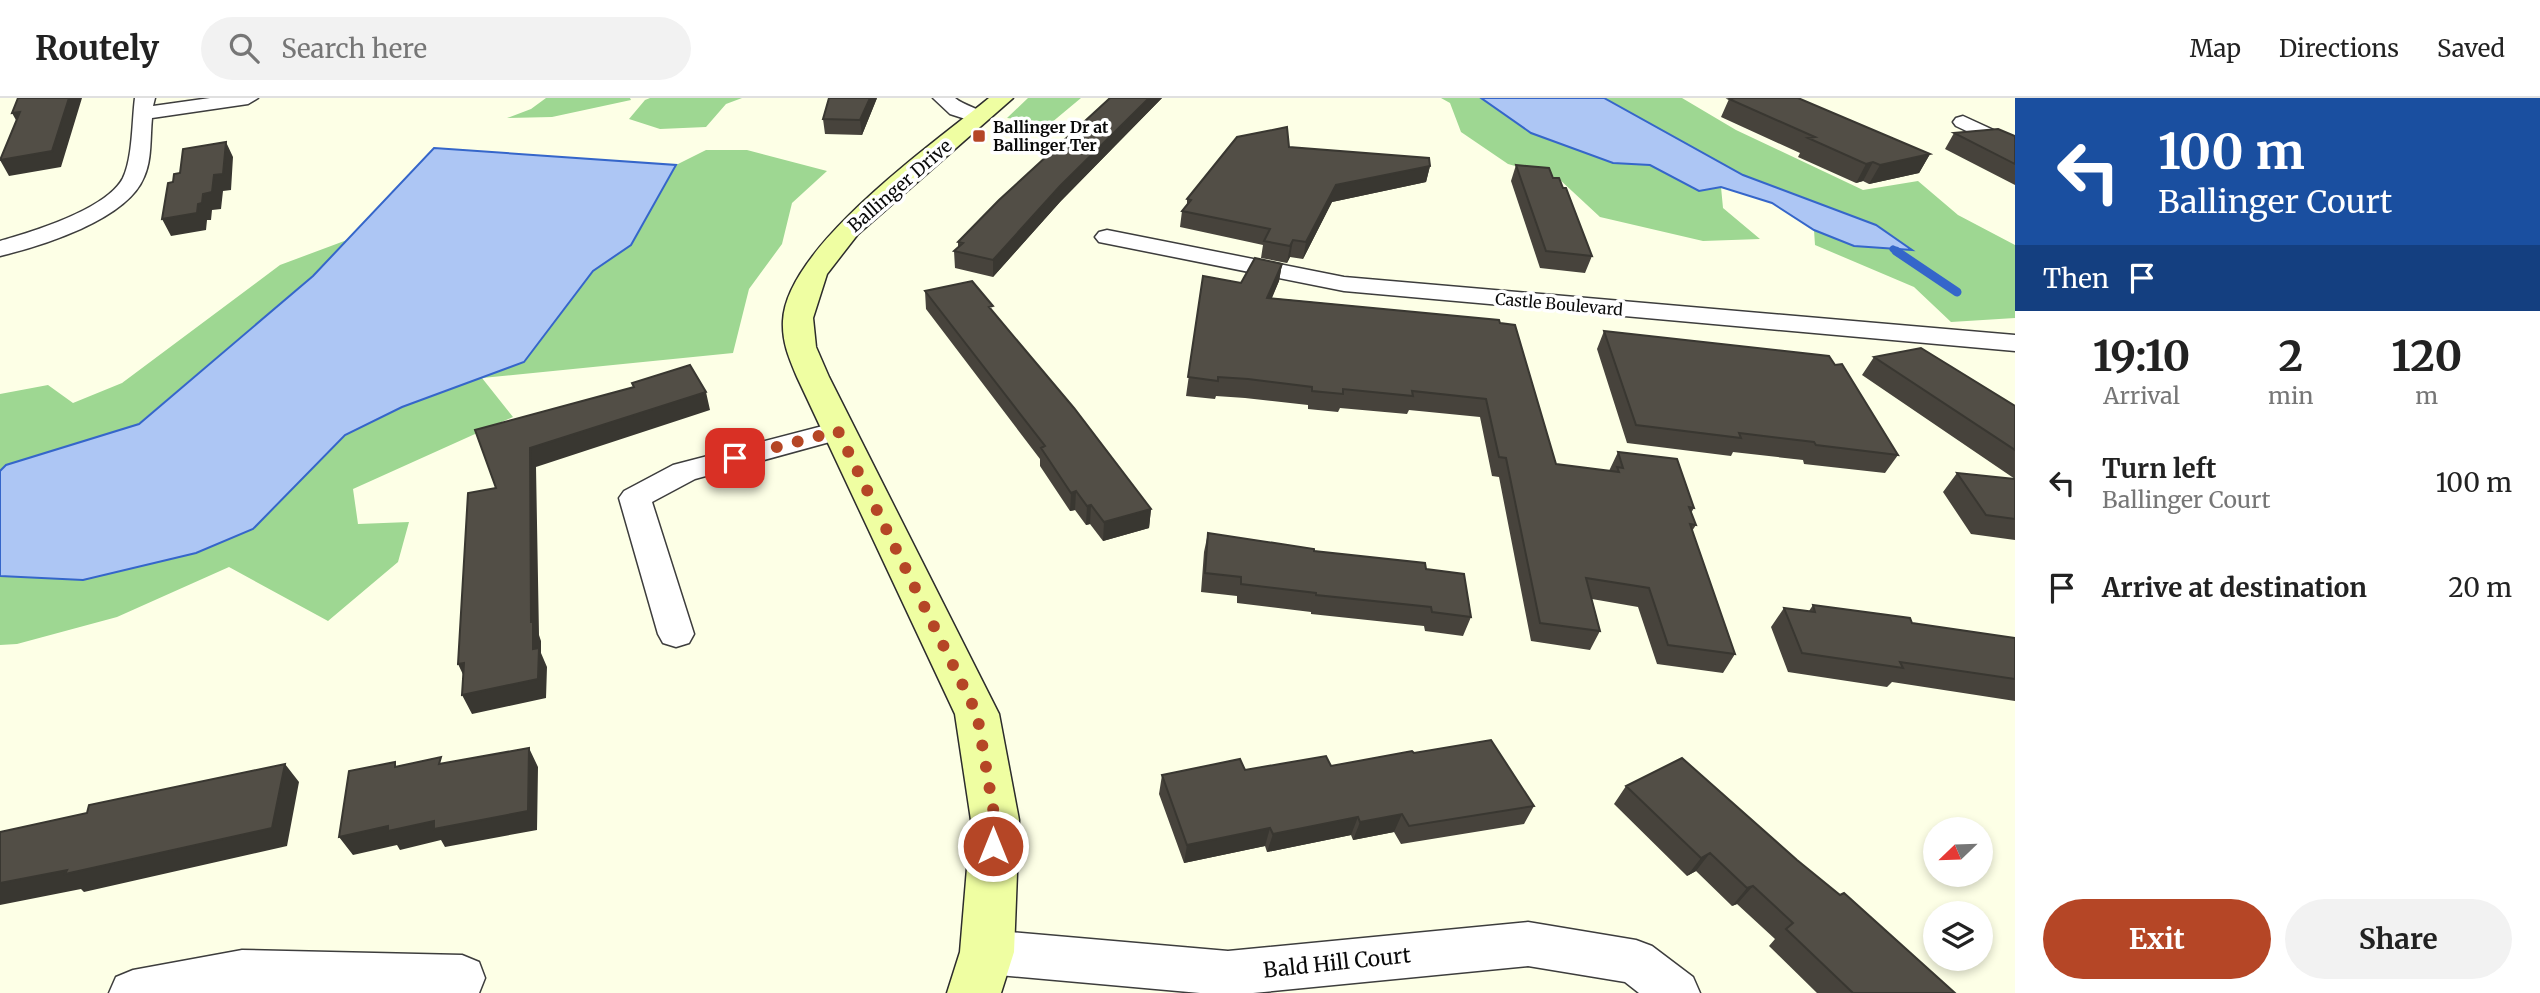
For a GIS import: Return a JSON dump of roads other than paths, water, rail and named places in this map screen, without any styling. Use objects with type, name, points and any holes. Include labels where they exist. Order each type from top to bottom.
[{"type":"street","points":[[0,249],[45,234],[92,213],[122,191],[134,178],[144,106],[248,98]]},
{"type":"street","points":[[943,98],[949,105],[990,108]]},
{"type":"street","name":"Ballinger Drive","points":[[981,972],[995,820],[977,714],[838,431],[800,347],[798,318],[813,273],[849,228],[990,108]]},
{"type":"street","points":[[1963,122],[2015,148]]},
{"type":"street","name":"Castle Boulevard","points":[[1107,237],[1344,284],[2015,343]]},
{"type":"street","points":[[676,634],[635,498],[684,471],[838,431]]},
{"type":"street","name":"Bald Hill Court","points":[[981,972],[1228,973],[1528,944],[1636,961],[1676,993]]},
{"type":"street","points":[[133,993],[242,972],[463,978]]},
{"type":"water","points":[[1481,98],[1604,98],[1743,175],[1876,225],[1912,250],[1854,246],[1814,230],[1772,203],[1721,187],[1699,191],[1650,165],[1613,163],[1531,133]]},
{"type":"water","points":[[434,148],[676,165],[631,245],[593,271],[524,362],[402,407],[345,435],[253,529],[196,553],[83,580],[0,576],[0,471],[6,465],[139,424],[313,276]]},
{"type":"waterway","points":[[1893,249],[1898,253]]},
{"type":"waterway","points":[[1896,251],[1957,292]]},
{"type":"place","name":"Ballinger Dr at Ballinger Ter","points":[[979,136]]}]
